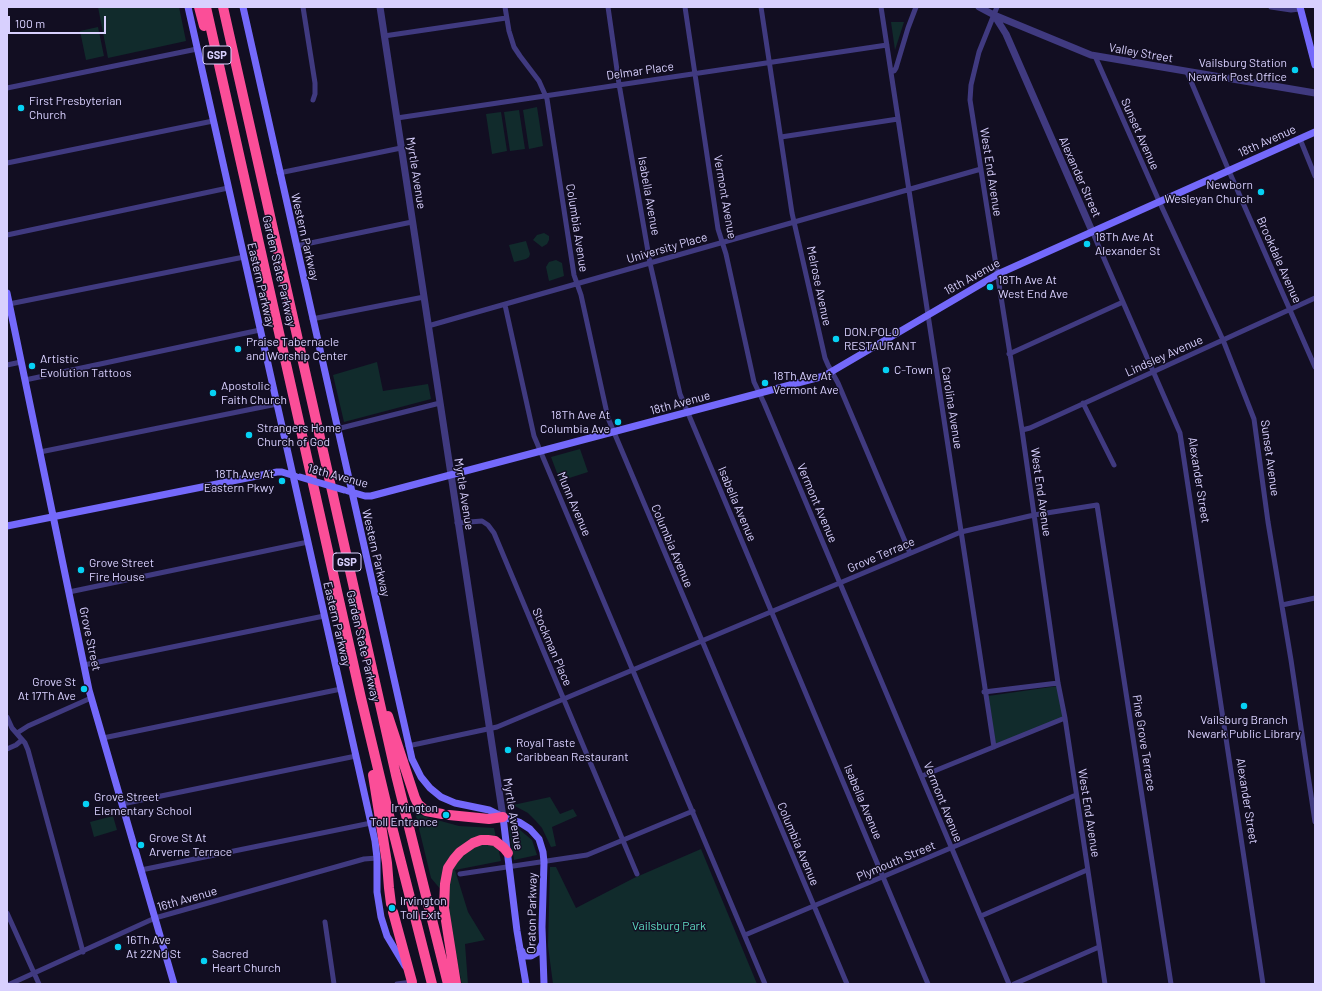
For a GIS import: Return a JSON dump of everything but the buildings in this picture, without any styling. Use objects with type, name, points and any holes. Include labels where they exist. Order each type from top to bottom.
[{"type":"highway","points":[[198,7],[227,103]]},
{"type":"highway","name":"Garden State Parkway","points":[[206,7],[361,698],[392,829],[432,984]]},
{"type":"highway","name":"Garden State Parkway","points":[[223,7],[364,636],[401,796],[448,984]]},
{"type":"highway","points":[[229,7],[235,63]]},
{"type":"highway","points":[[364,636],[415,798],[421,807],[426,811],[446,815],[489,819],[503,817]]},
{"type":"highway","points":[[361,698],[387,863],[388,888],[412,983]]},
{"type":"highway","points":[[456,984],[444,908],[444,884],[448,868],[460,852],[469,845],[480,840],[495,841],[508,853]]},
{"type":"main road","name":"Eastern Parkway","points":[[188,7],[371,823],[377,858],[376,892],[380,917],[387,936],[404,964],[412,983]]},
{"type":"main road","name":"Western Parkway","points":[[243,7],[408,746],[418,773],[427,785],[437,794],[455,803],[489,810],[503,817]]},
{"type":"main road","points":[[1300,8],[1313,51],[1315,65]]},
{"type":"main road","name":"18th Avenue","points":[[7,526],[277,472],[282,472],[366,496],[371,496],[820,377],[998,274],[1315,132]]},
{"type":"main road","name":"Grove Street","points":[[7,293],[91,698],[174,984]]},
{"type":"main road","name":"Myrtle Avenue","points":[[503,817],[526,984]]},
{"type":"main road","name":"Oraton Parkway","points":[[503,817],[515,820],[525,825],[535,834],[541,845],[544,862],[542,942],[544,984]]},
{"type":"main road","points":[[520,949],[526,956],[534,955],[538,952],[542,942]]},
{"type":"street","points":[[303,7],[315,83],[315,94],[313,100]]},
{"type":"street","name":"Myrtle Avenue","points":[[380,7],[488,729],[503,817]]},
{"type":"street","points":[[505,7],[510,36],[514,47],[539,81],[546,95]]},
{"type":"street","name":"Isabella Avenue","points":[[608,7],[619,84],[650,263],[678,387],[687,412],[928,984]]},
{"type":"street","name":"Vermont Avenue","points":[[685,7],[718,229],[726,254],[752,376],[1009,984]]},
{"type":"street","name":"Melrose Avenue","points":[[761,7],[795,222],[825,358],[838,383],[910,553]]},
{"type":"street","name":"Carolina Avenue","points":[[881,7],[984,692],[994,747]]},
{"type":"street","points":[[891,72],[896,68],[916,7]]},
{"type":"street","name":"Valley Street","points":[[980,7],[994,15],[1095,56],[1315,93]]},
{"type":"street","name":"West End Avenue","points":[[997,7],[979,52],[971,85],[970,100],[1022,430],[1058,683],[1065,718],[1105,984]]},
{"type":"street","points":[[1270,7],[1290,10],[1300,8]]},
{"type":"street","name":"Alexander Street","points":[[994,15],[1006,34],[1180,433],[1263,984]]},
{"type":"street","points":[[384,36],[506,18]]},
{"type":"street","name":"Delmar Place","points":[[397,118],[887,45]]},
{"type":"street","points":[[7,88],[197,49]]},
{"type":"street","name":"Sunset Avenue","points":[[1095,56],[1159,201],[1223,340],[1254,419],[1268,522],[1315,822]]},
{"type":"street","name":"Brookdale Avenue","points":[[1187,72],[1228,171],[1315,367]]},
{"type":"street","name":"Columbia Avenue","points":[[546,95],[574,275],[581,295],[607,415],[847,984]]},
{"type":"street","points":[[781,137],[898,119]]},
{"type":"street","points":[[7,163],[213,121]]},
{"type":"street","points":[[1300,139],[1315,176]]},
{"type":"street","points":[[279,173],[401,148]]},
{"type":"street","name":"University Place","points":[[428,326],[981,169]]},
{"type":"street","points":[[7,235],[228,188]]},
{"type":"street","points":[[296,246],[412,222]]},
{"type":"street","points":[[9,304],[244,256]]},
{"type":"street","points":[[312,319],[424,297]]},
{"type":"street","name":"Lindsley Avenue","points":[[1022,430],[1030,428],[1315,298]]},
{"type":"street","points":[[1009,354],[1123,302]]},
{"type":"street","name":"Munn Avenue","points":[[505,305],[533,433],[765,984]]},
{"type":"street","points":[[25,380],[260,330]]},
{"type":"street","points":[[7,365],[21,362]]},
{"type":"street","points":[[338,429],[440,403]]},
{"type":"street","points":[[1084,403],[1114,465]]},
{"type":"street","points":[[40,452],[277,404]]},
{"type":"street","name":"Grove Terrace","points":[[408,746],[497,727],[961,532],[1034,515],[1097,504]]},
{"type":"street","name":"Pine Grove Terrace","points":[[1097,504],[1171,984]]},
{"type":"street","name":"Stockman Place","points":[[457,522],[482,522],[488,525],[492,530],[637,874]]},
{"type":"street","points":[[69,592],[308,542]]},
{"type":"street","points":[[1282,605],[1315,598]]},
{"type":"street","points":[[84,665],[324,616]]},
{"type":"street","points":[[984,692],[1058,683]]},
{"type":"street","points":[[103,738],[341,689]]},
{"type":"street","points":[[17,733],[28,726],[91,698]]},
{"type":"street","points":[[7,717],[10,724],[28,750],[83,952]]},
{"type":"street","points":[[922,776],[1065,718]]},
{"type":"street","points":[[7,749],[16,745],[22,740]]},
{"type":"street","points":[[122,804],[356,756]]},
{"type":"street","name":"Plymouth Street","points":[[745,935],[1076,795]]},
{"type":"street","points":[[460,874],[583,856],[693,811]]},
{"type":"street","points":[[141,870],[371,823]]},
{"type":"street","name":"16th Avenue","points":[[10,984],[155,918],[364,859],[377,858]]},
{"type":"street","points":[[981,916],[1088,870]]},
{"type":"street","points":[[7,913],[39,984]]},
{"type":"street","points":[[325,922],[334,984]]},
{"type":"street","points":[[1014,984],[1099,947]]},
{"type":"street","points":[[397,984],[412,983]]},
{"type":"green space","points":[[98,7],[179,7],[186,41],[108,58]]},
{"type":"green space","points":[[891,22],[904,22],[895,50]]},
{"type":"green space","points":[[98,27],[104,56],[86,60],[80,31]]},
{"type":"green space","points":[[537,107],[543,146],[529,149],[523,110]]},
{"type":"green space","points":[[519,110],[525,149],[510,151],[504,112]]},
{"type":"green space","points":[[501,112],[507,151],[492,154],[486,114]]},
{"type":"green space","points":[[544,233],[549,236],[549,240],[547,244],[542,247],[533,240],[537,235]]},
{"type":"green space","points":[[526,241],[530,254],[529,257],[514,262],[509,245]]},
{"type":"green space","points":[[556,260],[562,263],[564,276],[549,281],[546,267],[549,262]]},
{"type":"green space","points":[[377,362],[383,391],[428,384],[431,399],[344,422],[333,375]]},
{"type":"green space","points":[[580,449],[588,472],[560,481],[551,457]]},
{"type":"green space","points":[[1058,686],[1063,718],[995,745],[988,696]]},
{"type":"green space","points":[[550,797],[560,814],[573,809],[577,816],[552,827],[556,846],[551,847],[542,828],[535,820],[528,813],[513,805]]},
{"type":"green space","points":[[415,812],[426,817],[459,826],[494,828],[501,861],[455,870],[468,912],[485,940],[465,944],[468,984],[462,984],[451,932],[447,897],[431,878]]},
{"type":"green space","points":[[113,816],[117,830],[94,837],[90,822]]},
{"type":"green space","points":[[514,825],[532,840],[537,855],[514,860],[509,827]]},
{"type":"green space","name":"Vailsburg Park","points":[[701,849],[757,984],[553,984],[548,946],[550,867],[556,867],[576,908],[634,878]]},
{"type":"place","name":"Vailsburg Station Newark Post Office","points":[[1295,70]]},
{"type":"place","name":"First Presbyterian Church","points":[[21,108]]},
{"type":"place","name":"Newborn Wesleyan Church","points":[[1261,192]]},
{"type":"place","name":"18Th Ave At Alexander St","points":[[1087,244]]},
{"type":"place","name":"18Th Ave At West End Ave","points":[[990,287]]},
{"type":"place","name":"DON.POLO RESTAURANT","points":[[836,339]]},
{"type":"place","name":"Praise Tabernacle and Worship Center","points":[[238,349]]},
{"type":"place","name":"Artistic Evolution Tattoos","points":[[32,366]]},
{"type":"place","name":"C-Town","points":[[886,370]]},
{"type":"place","name":"18Th Ave At Vermont Ave","points":[[765,383]]},
{"type":"place","name":"Apostolic Faith Church","points":[[213,393]]},
{"type":"place","name":"18Th Ave At Columbia Ave","points":[[618,422]]},
{"type":"place","name":"Strangers Home Church of God","points":[[249,435]]},
{"type":"place","name":"18Th Ave At Eastern Pkwy","points":[[282,481]]},
{"type":"place","name":"Grove Street Fire House","points":[[81,570]]},
{"type":"place","name":"Grove St At 17Th Ave","points":[[84,689]]},
{"type":"place","name":"Vailsburg Branch Newark Public Library","points":[[1244,706]]},
{"type":"place","name":"Royal Taste Caribbean Restaurant","points":[[508,750]]},
{"type":"place","name":"Grove Street Elementary School","points":[[86,804]]},
{"type":"place","name":"Irvington Toll Entrance","points":[[446,815]]},
{"type":"place","name":"Grove St At Arverne Terrace","points":[[141,845]]},
{"type":"place","name":"Irvington Toll Exit","points":[[392,908]]},
{"type":"place","name":"16Th Ave At 22Nd St","points":[[118,947]]},
{"type":"place","name":"Sacred Heart Church","points":[[204,961]]}]
